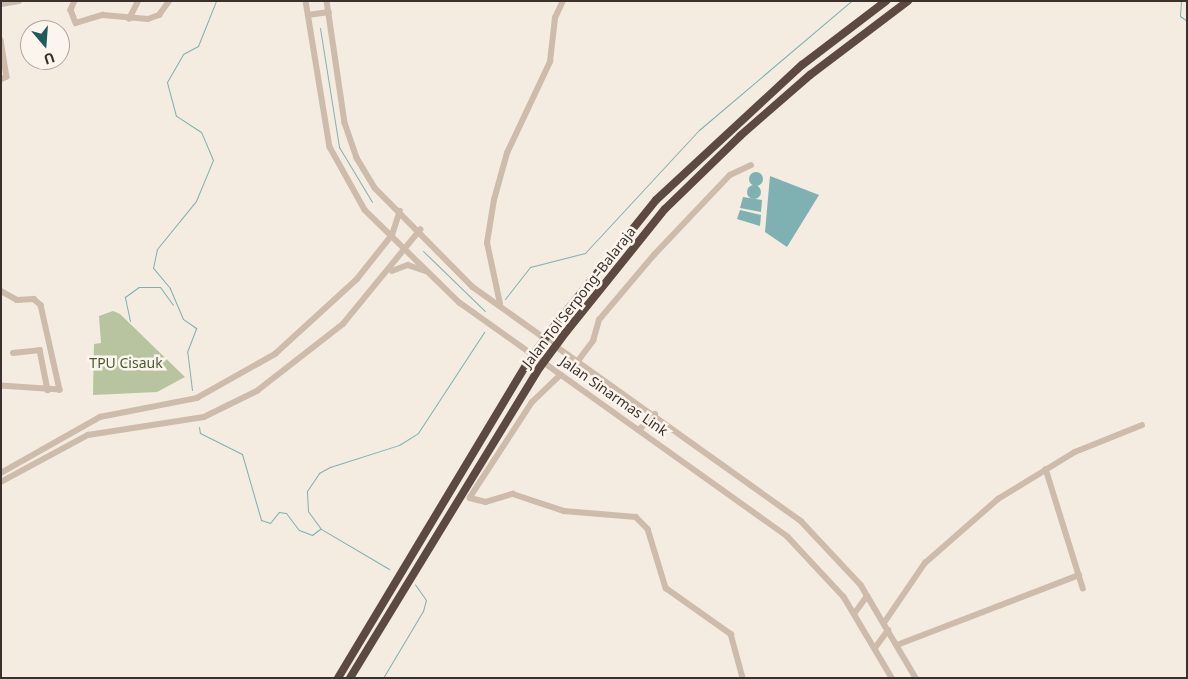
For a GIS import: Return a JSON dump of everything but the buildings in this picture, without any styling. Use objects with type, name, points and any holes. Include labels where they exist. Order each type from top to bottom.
[{"type":"highway","name":"Jalan Tol Serpong–Balaraja","points":[[338,678],[530,360],[556,324],[656,200],[795,71],[886,1]]},
{"type":"highway","name":"Jalan Tol Serpong–Balaraja","points":[[350,678],[540,367],[665,208],[733,142],[810,75],[908,1]]},
{"type":"street","points":[[1,4],[19,1]]},
{"type":"street","points":[[75,1],[70,10],[76,24],[103,15],[129,19],[158,16],[169,1]]},
{"type":"street","points":[[129,19],[138,1]]},
{"type":"street","name":"Jalan Sinarmas Link","points":[[306,1],[330,147],[365,210],[407,249],[459,302],[788,537],[826,575],[854,614],[892,678]]},
{"type":"street","points":[[3,470],[21,462],[100,417],[197,398],[246,373],[329,309],[392,235],[400,212],[375,188],[350,140],[328,1]]},
{"type":"street","points":[[500,306],[487,244],[494,200],[507,153],[550,62],[555,18],[563,1]]},
{"type":"street","points":[[308,15],[329,12]]},
{"type":"street","points":[[1,40],[7,77],[1,80]]},
{"type":"street","points":[[578,361],[593,341],[599,320],[654,255],[730,175],[751,165]]},
{"type":"street","name":"Jalan Sinarmas Link","points":[[400,212],[420,230],[455,270],[500,306],[655,414],[801,522],[842,562],[867,596],[916,678]]},
{"type":"street","points":[[1,482],[88,435],[183,423],[228,406],[316,348],[385,277],[420,230]]},
{"type":"street","points":[[385,277],[408,264],[429,273]]},
{"type":"street","points":[[1,291],[13,299],[34,299],[41,305],[60,390],[1,386]]},
{"type":"street","points":[[13,353],[41,352],[48,390]]},
{"type":"street","points":[[561,375],[532,403],[470,498],[486,502],[513,494],[556,509],[623,513],[641,520],[666,588],[726,627],[734,641],[742,678]]},
{"type":"street","points":[[640,430],[655,414]]},
{"type":"street","points":[[884,623],[925,563],[998,499],[1046,469],[1142,426]]},
{"type":"street","points":[[21,462],[26,469]]},
{"type":"street","points":[[1046,469],[1083,588]]},
{"type":"street","points":[[897,645],[1079,575]]},
{"type":"street","points":[[854,614],[867,596]]},
{"type":"street","points":[[875,648],[888,630]]},
{"type":"green space","name":"TPU Cisauk","points":[[113,311],[120,314],[185,377],[157,392],[93,395],[94,344],[101,343],[99,316]]},
{"type":"water","points":[[753,172],[759,172],[763,179],[759,186],[753,186],[749,182],[749,176]]},
{"type":"water","points":[[770,176],[819,195],[787,247],[765,232]]},
{"type":"water","points":[[751,185],[757,185],[761,192],[757,199],[751,199],[747,195],[747,189]]},
{"type":"water","points":[[743,197],[762,200],[761,212],[740,208]]},
{"type":"water","points":[[740,210],[761,215],[760,226],[737,219]]},
{"type":"waterway","points":[[192,390],[187,352],[196,328],[183,319],[170,288],[153,268],[157,249],[196,201],[213,160],[201,132],[176,116],[167,82],[183,54],[198,46],[216,1]]},
{"type":"waterway","points":[[505,299],[530,267],[585,253],[699,130],[851,1]]},
{"type":"waterway","points":[[1181,1],[1180,16],[1187,21]]},
{"type":"waterway","points":[[320,28],[339,147],[372,202]]},
{"type":"waterway","points":[[423,251],[485,311]]},
{"type":"waterway","points":[[130,321],[125,297],[139,287],[160,287],[173,305]]},
{"type":"waterway","points":[[389,569],[321,529],[308,511],[307,491],[319,473],[330,467],[399,445],[418,433],[484,332]]},
{"type":"waterway","points":[[199,427],[200,433],[242,454],[261,520],[270,523],[279,512],[286,513],[299,530],[312,535],[320,529]]},
{"type":"waterway","points":[[383,678],[423,611],[426,600],[415,584]]}]
